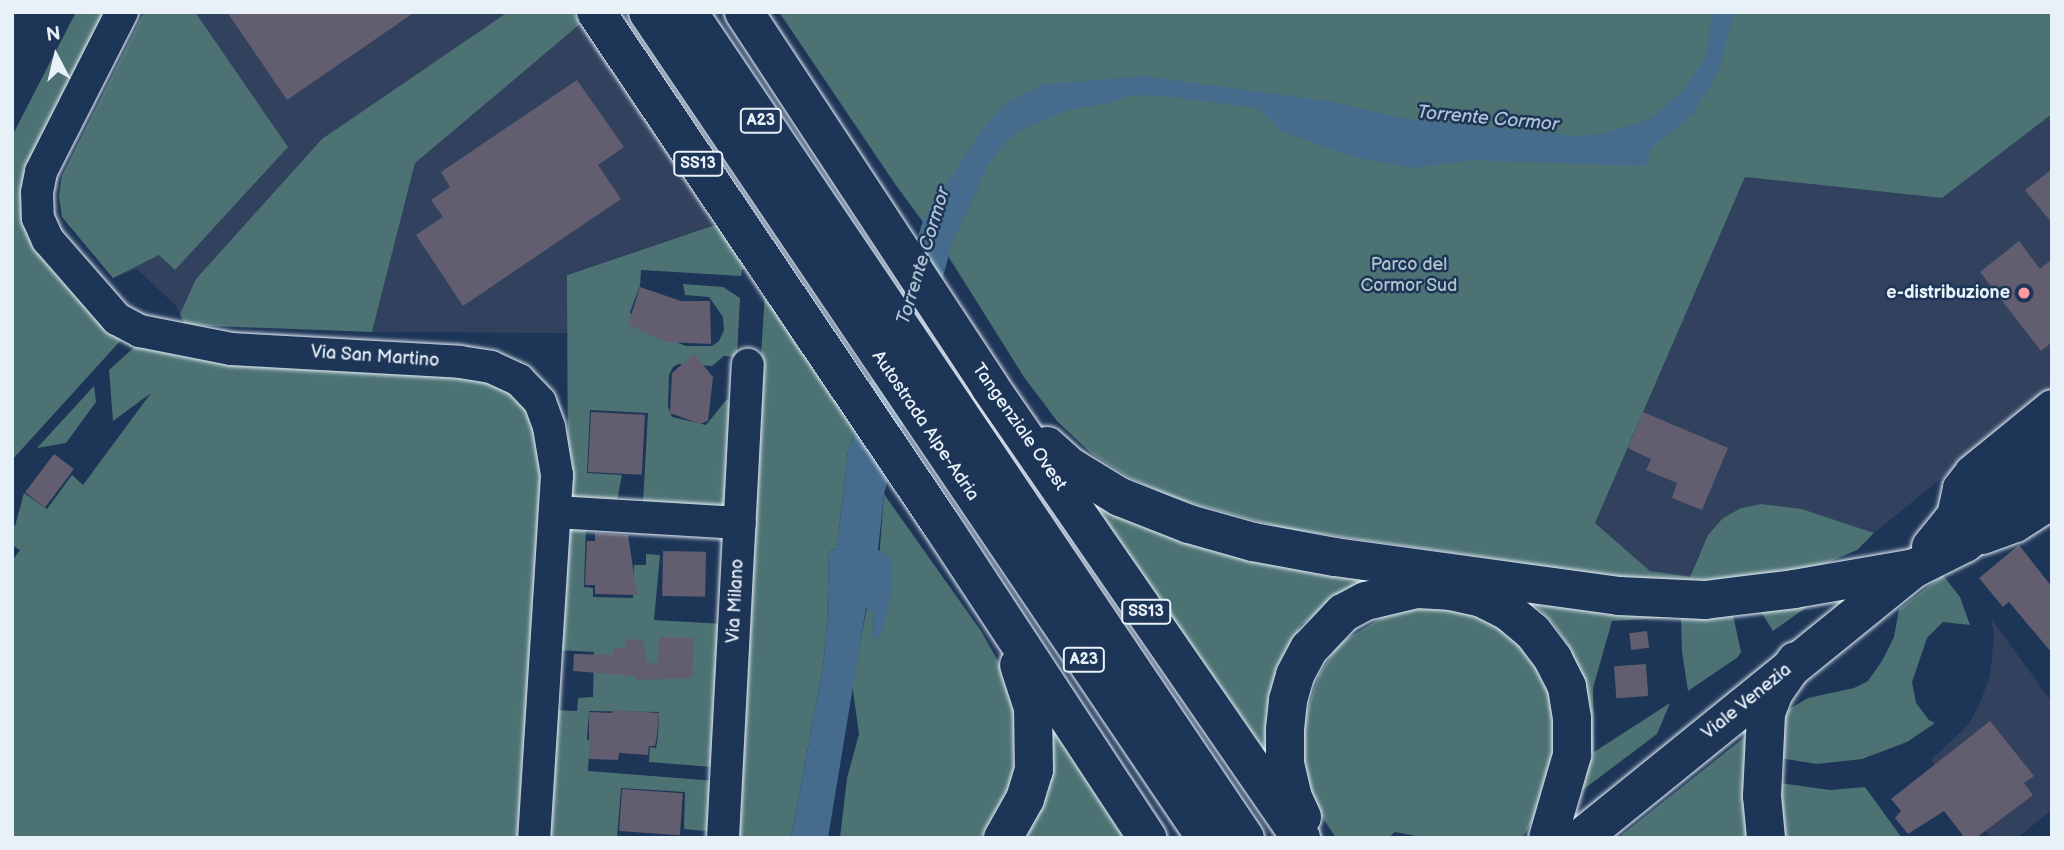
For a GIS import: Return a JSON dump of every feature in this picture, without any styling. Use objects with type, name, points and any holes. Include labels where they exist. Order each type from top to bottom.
[{"type":"main road","name":"SS13","points":[[596,12],[941,524],[1147,838]]},
{"type":"main road","name":"Autostrada Alpe-Adria","points":[[648,12],[818,268],[1206,838]]},
{"type":"main road","name":"Autostrada Alpe-Adria","points":[[688,12],[1245,838]]},
{"type":"main road","name":"Tangenziale Ovest","points":[[744,12],[989,387],[1301,838]]},
{"type":"main road","points":[[989,387],[1069,466],[1120,497],[1189,524],[1253,542],[1335,557],[1619,596],[1705,600],[1794,589],[1914,568]]},
{"type":"main road","name":"Viale Venezia","points":[[1581,838],[1958,532],[2052,436]]},
{"type":"main road","name":"Viale Venezia","points":[[1958,532],[2052,476]]},
{"type":"main road","name":"SS13","points":[[979,582],[1027,680],[1033,708],[1034,770],[1025,799],[1003,838]]},
{"type":"main road","points":[[1312,838],[1293,798],[1285,763],[1288,700],[1295,676],[1322,632],[1343,613],[1377,597],[1417,589],[1450,591],[1482,598],[1509,612],[1533,632],[1553,659],[1567,687],[1572,718],[1572,755],[1548,838]]},
{"type":"main road","points":[[1766,838],[1762,796],[1766,713],[1774,692],[1796,661]]},
{"type":"street","name":"Via San Martino","points":[[122,12],[41,172],[37,193],[38,218],[48,240],[117,318],[140,331],[231,349],[460,362],[491,367],[519,380],[540,402],[549,427],[557,475],[534,838]]},
{"type":"street","name":"Via Milano","points":[[723,838],[748,365]]},
{"type":"street","points":[[1958,532],[1959,488],[1971,471],[2052,406]]},
{"type":"street","name":"Viale Venezia","points":[[1958,532],[2016,526],[2052,503]]},
{"type":"street","points":[[555,512],[740,523]]},
{"type":"shaded area","points":[[144,12],[573,12],[721,223],[568,274],[568,333],[372,332],[415,163],[185,325],[176,306],[137,269],[113,278],[62,217],[59,197],[62,176]]},
{"type":"shaded area","points":[[2052,114],[2052,388],[1874,533],[1802,509],[1761,504],[1741,508],[1723,518],[1698,556],[1690,578],[1650,571],[1595,523],[1745,177],[1942,198]]},
{"type":"shaded area","points":[[1992,620],[2052,702],[2052,810],[2017,838],[1991,838],[1931,760],[1968,725],[1978,708],[1990,676],[1994,637]]},
{"type":"green space","points":[[76,12],[106,12],[27,180],[122,339],[12,460],[12,136]]},
{"type":"green space","points":[[144,12],[195,12],[288,147],[175,270],[159,255],[113,278],[62,217],[59,196],[62,176]]},
{"type":"green space","points":[[508,12],[573,12],[580,24],[415,163],[372,332],[185,325],[180,314],[196,279],[322,139]]},
{"type":"green space","name":"Parco del Cormor Sud","points":[[779,12],[2052,12],[2052,114],[1942,198],[1745,177],[1595,523],[1650,571],[1690,577],[1708,535],[1723,518],[1741,508],[1761,504],[1802,509],[1874,533],[1857,550],[1810,570],[1693,587],[1559,572],[1502,560],[1287,529],[1176,499],[1130,478],[1092,454],[1057,421],[1024,377],[948,256],[895,184]]},
{"type":"green space","points":[[721,223],[754,270],[742,269],[741,276],[641,270],[640,286],[630,312],[637,327],[686,346],[712,346],[719,341],[724,330],[723,317],[709,297],[685,295],[683,284],[723,287],[740,298],[737,357],[724,356],[712,366],[678,364],[669,375],[668,407],[672,417],[706,425],[727,399],[735,411],[730,507],[643,503],[648,413],[590,410],[587,473],[622,475],[617,501],[568,498],[567,275]]},
{"type":"green space","points":[[765,293],[855,429],[848,451],[837,548],[829,551],[823,668],[791,838],[730,838]]},
{"type":"green space","points":[[139,343],[179,356],[426,368],[496,383],[518,399],[536,423],[543,456],[522,838],[12,838],[12,561],[20,550],[12,545],[12,525],[15,526],[24,493],[47,509],[72,475],[83,485],[151,393],[113,421],[109,370]]},
{"type":"green space","points":[[94,386],[96,402],[66,443],[37,448]]},
{"type":"green space","points":[[884,494],[981,631],[1002,668],[1014,704],[1014,777],[1002,807],[980,838],[840,838],[847,778],[859,734],[852,684],[867,607],[874,613],[873,639]]},
{"type":"green space","points":[[1089,499],[1387,576],[1341,597],[1301,625],[1277,676],[1272,761]]},
{"type":"green space","points":[[567,525],[586,526],[584,587],[593,588],[593,597],[633,598],[634,565],[646,565],[646,554],[660,555],[654,620],[724,624],[712,767],[649,762],[650,747],[656,748],[659,712],[589,711],[587,740],[590,740],[588,771],[716,781],[714,832],[684,829],[685,792],[621,788],[617,838],[545,838],[553,710],[577,711],[578,698],[593,697],[594,652],[557,650]]},
{"type":"green space","points":[[1943,575],[1960,597],[1970,625],[1943,622],[1927,638],[1912,682],[1916,703],[1929,720],[1935,723],[1907,742],[1862,759],[1817,764],[1773,757],[1786,711],[1808,698],[1854,688],[1868,681],[1894,637],[1899,609]]},
{"type":"green space","points":[[1525,595],[1733,615],[1741,652],[1738,657],[1688,691],[1682,652],[1681,617],[1612,621],[1593,688],[1594,752],[1670,703],[1657,734],[1572,798],[1578,673],[1568,645],[1553,623]]},
{"type":"green space","points":[[1811,604],[1773,631],[1760,610]]},
{"type":"green space","points":[[1416,607],[1447,608],[1476,615],[1502,626],[1529,650],[1554,702],[1556,745],[1543,806],[1522,838],[1426,838],[1395,832],[1388,838],[1336,838],[1316,808],[1300,752],[1303,722],[1319,675],[1338,644],[1389,613]]},
{"type":"green space","points":[[1048,718],[1128,838],[1016,838]]},
{"type":"green space","points":[[1746,736],[1755,838],[1618,838]]},
{"type":"green space","points":[[1772,782],[1830,790],[1865,787],[1902,838],[1775,838]]},
{"type":"water","name":"Torrente Cormor","points":[[1713,12],[1734,12],[1719,70],[1694,113],[1650,149],[1648,163],[1642,166],[1472,160],[1413,168],[1354,157],[1281,131],[1258,108],[1165,96],[1130,95],[1109,103],[1065,111],[1023,129],[1006,141],[989,164],[953,240],[884,494],[878,550],[892,558],[892,586],[885,624],[880,636],[873,640],[874,613],[866,608],[828,838],[791,838],[823,668],[829,551],[837,548],[848,451],[923,221],[982,129],[1007,102],[1042,85],[1141,76],[1328,101],[1406,119],[1575,136],[1603,134],[1651,119],[1687,87],[1705,57]]},
{"type":"building","points":[[227,12],[415,12],[287,100]]},
{"type":"building","points":[[577,80],[624,147],[598,165],[621,199],[463,306],[416,235],[443,217],[431,200],[450,187],[441,172]]},
{"type":"building","points":[[2052,169],[2052,223],[2025,190]]},
{"type":"building","name":"e-distribuzione","points":[[2019,241],[2040,269],[2052,259],[2052,342],[2041,351],[1980,272]]},
{"type":"building","points":[[640,287],[681,301],[710,301],[711,344],[667,342],[628,325]]},
{"type":"building","points":[[694,354],[713,377],[708,421],[700,424],[670,413],[672,373]]},
{"type":"building","points":[[591,412],[645,415],[642,475],[588,472]]},
{"type":"building","points":[[1643,412],[1728,448],[1702,510],[1672,498],[1677,483],[1646,470],[1651,459],[1628,448]]},
{"type":"building","points":[[54,454],[74,469],[45,507],[25,492]]},
{"type":"building","points":[[595,533],[628,535],[637,595],[595,594],[595,585],[585,585],[587,541],[595,541]]},
{"type":"building","points":[[2019,545],[2052,587],[2052,653],[2009,602],[2003,607],[1979,578]]},
{"type":"building","points":[[663,551],[706,552],[705,597],[662,596]]},
{"type":"building","points":[[1647,631],[1649,648],[1631,650],[1629,633]]},
{"type":"building","points":[[659,637],[694,638],[692,678],[635,680],[635,676],[573,671],[574,654],[613,655],[613,648],[625,648],[625,639],[643,640],[647,663],[658,663]]},
{"type":"building","points":[[1646,664],[1648,696],[1616,698],[1614,666]]},
{"type":"building","points":[[613,710],[659,713],[655,746],[649,746],[648,755],[619,753],[618,760],[589,759],[589,712],[612,713]]},
{"type":"building","points":[[1990,721],[2034,776],[2024,783],[2033,795],[1976,838],[1965,838],[1944,811],[1908,834],[1895,818],[1901,811],[1891,799]]},
{"type":"building","points":[[622,789],[683,793],[680,835],[619,831]]},
{"type":"place","name":"e-distribuzione","points":[[2024,293]]}]
